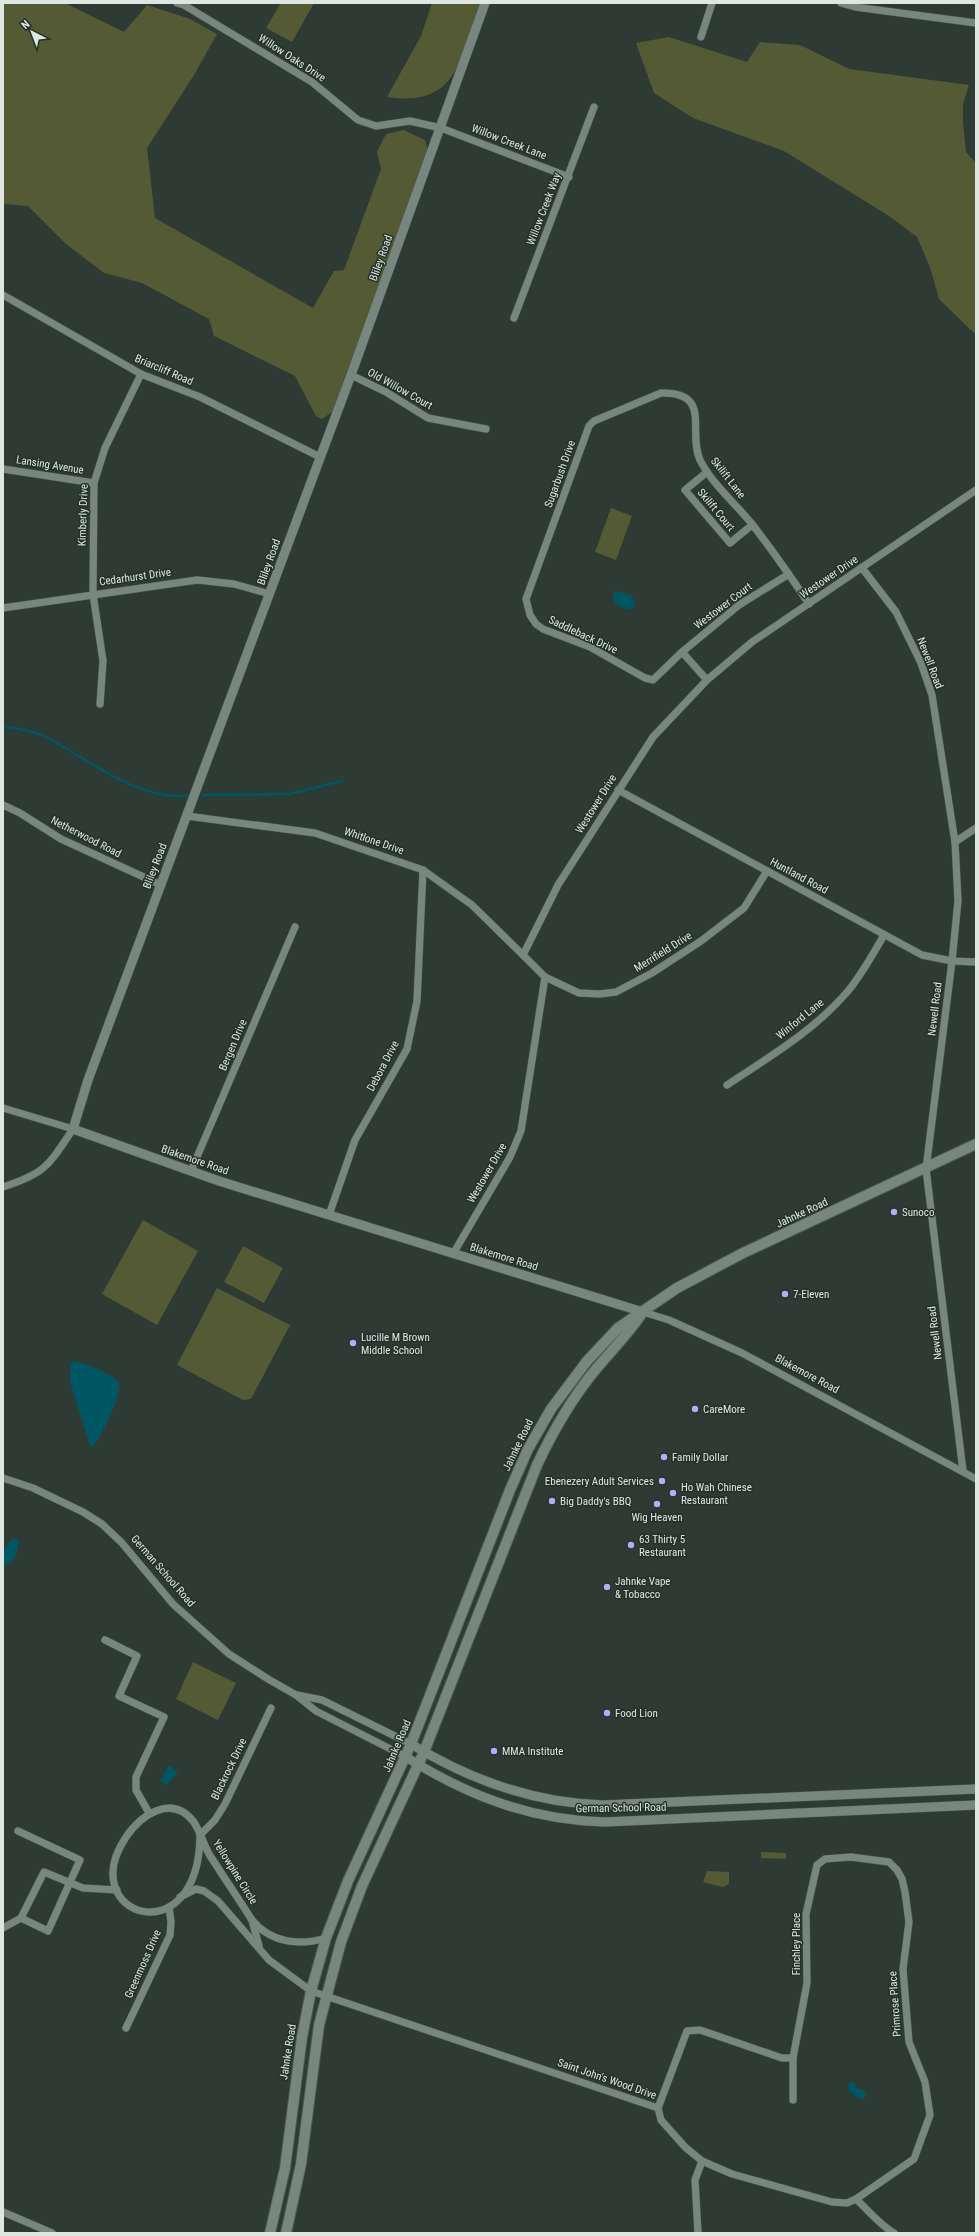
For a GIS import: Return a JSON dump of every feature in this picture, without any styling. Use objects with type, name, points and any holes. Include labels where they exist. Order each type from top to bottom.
[{"type":"main road","name":"Jahnke Road","points":[[270,2233],[285,2168],[297,2065],[311,1991],[326,1938],[351,1874],[406,1758],[500,1514],[536,1434],[568,1384],[586,1361],[618,1328],[677,1288],[710,1269],[926,1169],[976,1144]]},
{"type":"main road","name":"Jahnke Road","points":[[286,2233],[301,2164],[313,2058],[325,1997],[341,1942],[360,1890],[424,1752],[524,1493],[543,1452],[585,1384],[626,1337],[643,1312]]},
{"type":"street","name":"Willow Oaks Drive","points":[[177,3],[190,9],[312,82],[358,120],[376,126],[410,121],[441,128]]},
{"type":"street","name":"Bliley Road","points":[[73,1129],[88,1080],[320,457],[352,375],[485,3]]},
{"type":"street","points":[[701,37],[712,3]]},
{"type":"street","points":[[841,3],[855,7],[976,23]]},
{"type":"street","name":"Willow Creek Way","points":[[514,318],[569,177],[594,107]]},
{"type":"street","name":"Willow Creek Lane","points":[[441,128],[569,177]]},
{"type":"street","name":"Briarcliff Road","points":[[3,295],[141,374],[200,397],[320,457]]},
{"type":"street","name":"Kimberly Drive","points":[[100,704],[103,661],[93,594],[94,483],[105,448],[141,374]]},
{"type":"street","name":"Old Willow Court","points":[[352,375],[386,392],[428,418],[486,430]]},
{"type":"street","name":"Skilift Lane","points":[[672,393],[686,398],[695,409],[697,452],[707,472],[752,525],[789,574]]},
{"type":"street","name":"Sugarbush Drive","points":[[530,615],[526,599],[528,590],[589,426],[594,421],[654,396],[672,393]]},
{"type":"street","name":"Lansing Avenue","points":[[3,469],[94,483]]},
{"type":"street","name":"Skilift Court","points":[[707,472],[685,490],[730,543],[752,525]]},
{"type":"street","name":"Westower Drive","points":[[523,955],[558,885],[653,737],[707,680],[752,642],[976,490]]},
{"type":"street","name":"Newell Road","points":[[862,568],[896,612],[921,663],[932,695],[955,842],[958,901],[952,962],[926,1169],[963,1471]]},
{"type":"street","points":[[789,574],[809,604]]},
{"type":"street","name":"Westower Court","points":[[653,680],[682,652],[739,605],[789,574]]},
{"type":"street","name":"Cedarhurst Drive","points":[[3,608],[197,580],[234,584],[270,594]]},
{"type":"street","name":"Saddleback Drive","points":[[530,615],[536,624],[542,629],[590,647],[645,678],[653,680]]},
{"type":"street","points":[[682,652],[707,680]]},
{"type":"street","name":"Huntland Road","points":[[618,790],[922,955],[952,962],[976,962]]},
{"type":"street","name":"Netherwood Road","points":[[3,805],[20,813],[61,839],[161,885]]},
{"type":"street","name":"Whitlone Drive","points":[[187,816],[315,833],[423,870],[472,905],[523,955]]},
{"type":"street","points":[[955,842],[976,828]]},
{"type":"street","name":"Debora Drive","points":[[329,1215],[355,1140],[407,1049],[417,1001],[423,870]]},
{"type":"street","name":"Merrifield Drive","points":[[545,976],[580,993],[600,994],[616,992],[652,973],[701,941],[744,908],[767,871]]},
{"type":"street","name":"Bergen Drive","points":[[191,1171],[295,927]]},
{"type":"street","name":"Winford Lane","points":[[727,1085],[799,1037],[831,1010],[863,970],[884,935]]},
{"type":"street","points":[[523,955],[545,976]]},
{"type":"street","name":"Westower Drive","points":[[453,1254],[510,1156],[521,1130],[545,976]]},
{"type":"street","name":"Blakemore Road","points":[[3,1108],[73,1129],[191,1171],[676,1323],[742,1353],[976,1479]]},
{"type":"street","points":[[3,1187],[39,1173],[48,1165],[73,1129]]},
{"type":"street","name":"German School Road","points":[[3,1478],[40,1491],[83,1512],[102,1524],[122,1543],[173,1604],[208,1637],[248,1667],[296,1695],[316,1711],[418,1765],[501,1805],[530,1814],[575,1821],[605,1822],[976,1805]]},
{"type":"street","points":[[105,1640],[137,1656],[119,1696],[164,1717],[135,1782],[138,1793],[149,1813]]},
{"type":"street","name":"German School Road","points":[[296,1695],[322,1700],[487,1782],[516,1792],[555,1802],[585,1805],[732,1801],[976,1789]]},
{"type":"street","name":"Blackrock Drive","points":[[200,1835],[215,1820],[225,1804],[271,1708]]},
{"type":"street","name":"Yellowpine Circle","points":[[325,1997],[311,1991],[275,1965],[222,1905],[208,1894],[196,1889],[180,1897],[168,1907],[158,1912],[137,1910],[124,1902],[117,1890],[114,1872],[120,1848],[134,1826],[149,1813],[163,1808],[180,1811],[193,1821],[209,1853],[252,1920],[268,1935],[284,1941],[308,1941],[326,1938]]},
{"type":"street","points":[[18,1831],[80,1860],[48,1931],[21,1918]]},
{"type":"street","name":"Yellowpine Circle","points":[[180,1897],[196,1870],[200,1835]]},
{"type":"street","name":"Finchley Place","points":[[793,2100],[793,2058],[807,1983],[806,1914],[817,1865],[825,1859],[851,1857]]},
{"type":"street","name":"Primrose Place","points":[[851,1857],[889,1862],[897,1870],[902,1879],[909,1922],[903,1969],[909,2042],[925,2082],[930,2115],[914,2159],[856,2199]]},
{"type":"street","points":[[3,1928],[21,1918],[44,1872],[70,1884],[88,1889],[117,1890]]},
{"type":"street","name":"Greenmoss Drive","points":[[126,2028],[170,1935],[171,1922],[168,1907]]},
{"type":"street","name":"Yellowpine Circle","points":[[252,1920],[254,1934],[262,1952]]},
{"type":"street","name":"Saint John's Wood Drive","points":[[325,1997],[658,2108],[661,2120],[685,2147],[702,2161],[732,2174],[832,2202],[848,2203],[856,2199]]},
{"type":"street","points":[[658,2108],[687,2030],[700,2030],[782,2058],[793,2058]]},
{"type":"street","points":[[698,2233],[695,2180],[702,2161]]},
{"type":"street","points":[[856,2199],[881,2221],[883,2230],[894,2233]]},
{"type":"street","points":[[3,2212],[52,2233]]},
{"type":"green space","points":[[3,3],[65,3],[124,32],[147,5],[190,19],[217,34],[194,75],[147,148],[155,218],[313,308],[334,271],[344,270],[381,169],[377,152],[386,134],[404,130],[425,140],[428,151],[426,164],[332,412],[322,419],[316,416],[295,376],[214,336],[209,319],[142,283],[104,273],[65,243],[28,206],[3,204]]},
{"type":"green space","points":[[281,3],[314,3],[292,42],[266,28]]},
{"type":"green space","points":[[432,3],[480,3],[461,59],[453,74],[443,86],[429,95],[411,98],[387,97],[421,36]]},
{"type":"green space","points":[[669,37],[747,62],[760,42],[800,45],[849,69],[969,85],[963,104],[963,123],[966,152],[976,163],[976,335],[939,299],[930,267],[917,237],[889,216],[784,151],[693,118],[654,93],[636,43]]},
{"type":"green space","points":[[611,508],[632,516],[616,560],[595,552]]},
{"type":"green space","points":[[143,1220],[198,1251],[157,1325],[102,1294]]},
{"type":"green space","points":[[243,1246],[283,1268],[264,1303],[224,1282]]},
{"type":"green space","points":[[217,1288],[290,1325],[251,1399],[243,1400],[177,1365]]},
{"type":"green space","points":[[193,1662],[236,1683],[218,1720],[176,1699]]},
{"type":"green space","points":[[761,1852],[786,1853],[786,1859],[761,1858]]},
{"type":"green space","points":[[707,1871],[729,1872],[729,1884],[723,1887],[703,1882]]},
{"type":"water","points":[[615,591],[631,595],[635,603],[633,607],[627,610],[618,606],[612,598]]},
{"type":"water","points":[[73,1361],[91,1366],[106,1373],[117,1380],[119,1384],[119,1390],[114,1407],[105,1427],[91,1449],[70,1382],[70,1364]]},
{"type":"water","points":[[14,1538],[19,1541],[16,1555],[10,1563],[6,1565],[3,1564],[5,1549],[8,1543]]},
{"type":"water","points":[[169,1765],[178,1773],[166,1785],[160,1781]]},
{"type":"water","points":[[853,2081],[856,2088],[863,2090],[866,2095],[864,2099],[857,2097],[849,2091],[848,2084]]},
{"type":"waterway","points":[[3,726],[29,731],[44,736],[113,776],[149,792],[168,796],[188,796]]},
{"type":"waterway","points":[[203,795],[290,794],[342,781]]},
{"type":"place","name":"Sunoco","points":[[894,1212]]},
{"type":"place","name":"7-Eleven","points":[[785,1294]]},
{"type":"place","name":"Lucille M Brown Middle School","points":[[353,1343]]},
{"type":"place","name":"CareMore","points":[[695,1409]]},
{"type":"place","name":"Family Dollar","points":[[664,1457]]},
{"type":"place","name":"Ebenezery Adult Services","points":[[662,1481]]},
{"type":"place","name":"Ho Wah Chinese Restaurant","points":[[673,1493]]},
{"type":"place","name":"Big Daddy's BBQ","points":[[552,1501]]},
{"type":"place","name":"Wig Heaven","points":[[657,1504]]},
{"type":"place","name":"63 Thirty 5 Restaurant","points":[[631,1545]]},
{"type":"place","name":"Jahnke Vape & Tobacco","points":[[607,1587]]},
{"type":"place","name":"Food Lion","points":[[607,1713]]},
{"type":"place","name":"MMA Institute","points":[[494,1751]]}]
